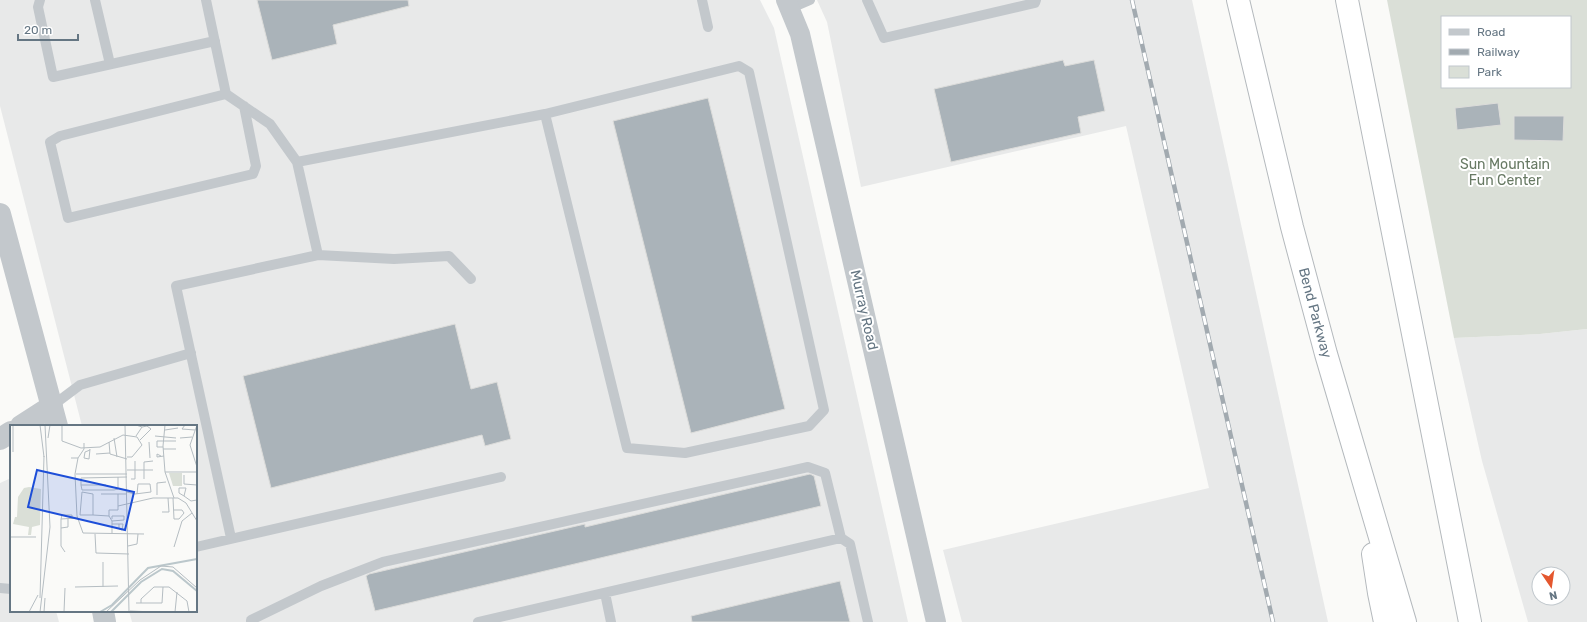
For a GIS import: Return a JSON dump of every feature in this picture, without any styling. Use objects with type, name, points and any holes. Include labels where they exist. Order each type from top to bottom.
[{"type":"highway","name":"Bend Parkway","points":[[1238,0],[1292,227],[1326,354],[1405,622]]},
{"type":"highway","points":[[1347,0],[1470,622]]},
{"type":"highway","points":[[1362,480],[1379,593],[1385,622]]},
{"type":"street","name":"Murray Road","points":[[788,4],[800,34],[936,622]]},
{"type":"street","points":[[0,214],[55,416],[24,425]]},
{"type":"street","points":[[0,439],[10,433]]},
{"type":"street","points":[[103,612],[105,622]]},
{"type":"lane","points":[[40,0],[38,7],[53,77],[215,41]]},
{"type":"lane","points":[[95,0],[110,64]]},
{"type":"lane","points":[[206,0],[226,94],[270,124],[297,162],[318,255]]},
{"type":"lane","points":[[702,0],[708,27]]},
{"type":"lane","points":[[788,4],[810,0]]},
{"type":"lane","points":[[867,0],[884,38],[1035,3],[1036,0]]},
{"type":"lane","points":[[297,162],[545,114],[739,66],[749,72],[824,410],[809,426],[685,453],[627,448],[545,114]]},
{"type":"lane","points":[[226,94],[60,136],[50,142],[68,218],[253,174],[256,166],[244,106]]},
{"type":"lane","points":[[232,538],[176,286],[318,255],[394,259],[449,256],[471,279]]},
{"type":"lane","points":[[55,416],[80,385],[191,353]]},
{"type":"lane","points":[[251,622],[251,620],[321,586],[382,562],[808,467],[825,473],[841,538],[850,544],[868,622]]},
{"type":"lane","points":[[197,547],[501,477]]},
{"type":"lane","points":[[478,622],[841,538]]},
{"type":"lane","points":[[0,588],[10,589]]},
{"type":"lane","points":[[605,592],[611,622]]},
{"type":"shaded area","points":[[0,0],[760,0],[774,28],[908,622],[132,622],[129,612],[197,612],[197,425],[82,425],[0,106]]},
{"type":"shaded area","points":[[817,0],[1192,0],[1328,622],[962,622],[943,550],[1209,488],[1126,126],[861,187],[827,22]]},
{"type":"shaded area","points":[[1587,329],[1587,622],[1528,622],[1482,461],[1454,338],[1540,334]]},
{"type":"shaded area","points":[[10,478],[10,612],[56,612],[59,622],[0,622],[0,483]]},
{"type":"green space","name":"Sun Mountain Fun Center","points":[[1387,0],[1587,0],[1587,329],[1540,334],[1454,338]]},
{"type":"building","points":[[257,0],[408,0],[409,6],[333,25],[337,44],[272,60]]},
{"type":"building","points":[[1063,60],[1065,66],[1094,60],[1105,111],[1078,117],[1081,133],[951,162],[934,89]]},
{"type":"building","points":[[708,98],[785,409],[691,433],[613,121]]},
{"type":"building","points":[[1498,103],[1501,125],[1457,130],[1455,108]]},
{"type":"building","points":[[1514,116],[1564,116],[1563,141],[1514,140]]},
{"type":"building","points":[[455,324],[471,389],[497,382],[511,439],[485,446],[482,435],[271,488],[243,376]]},
{"type":"building","points":[[810,474],[814,476],[821,506],[375,611],[366,576],[369,574],[585,524],[585,527]]},
{"type":"building","points":[[840,581],[850,622],[692,622],[691,616]]},
{"type":"railway","points":[[1132,0],[1273,622]]}]
